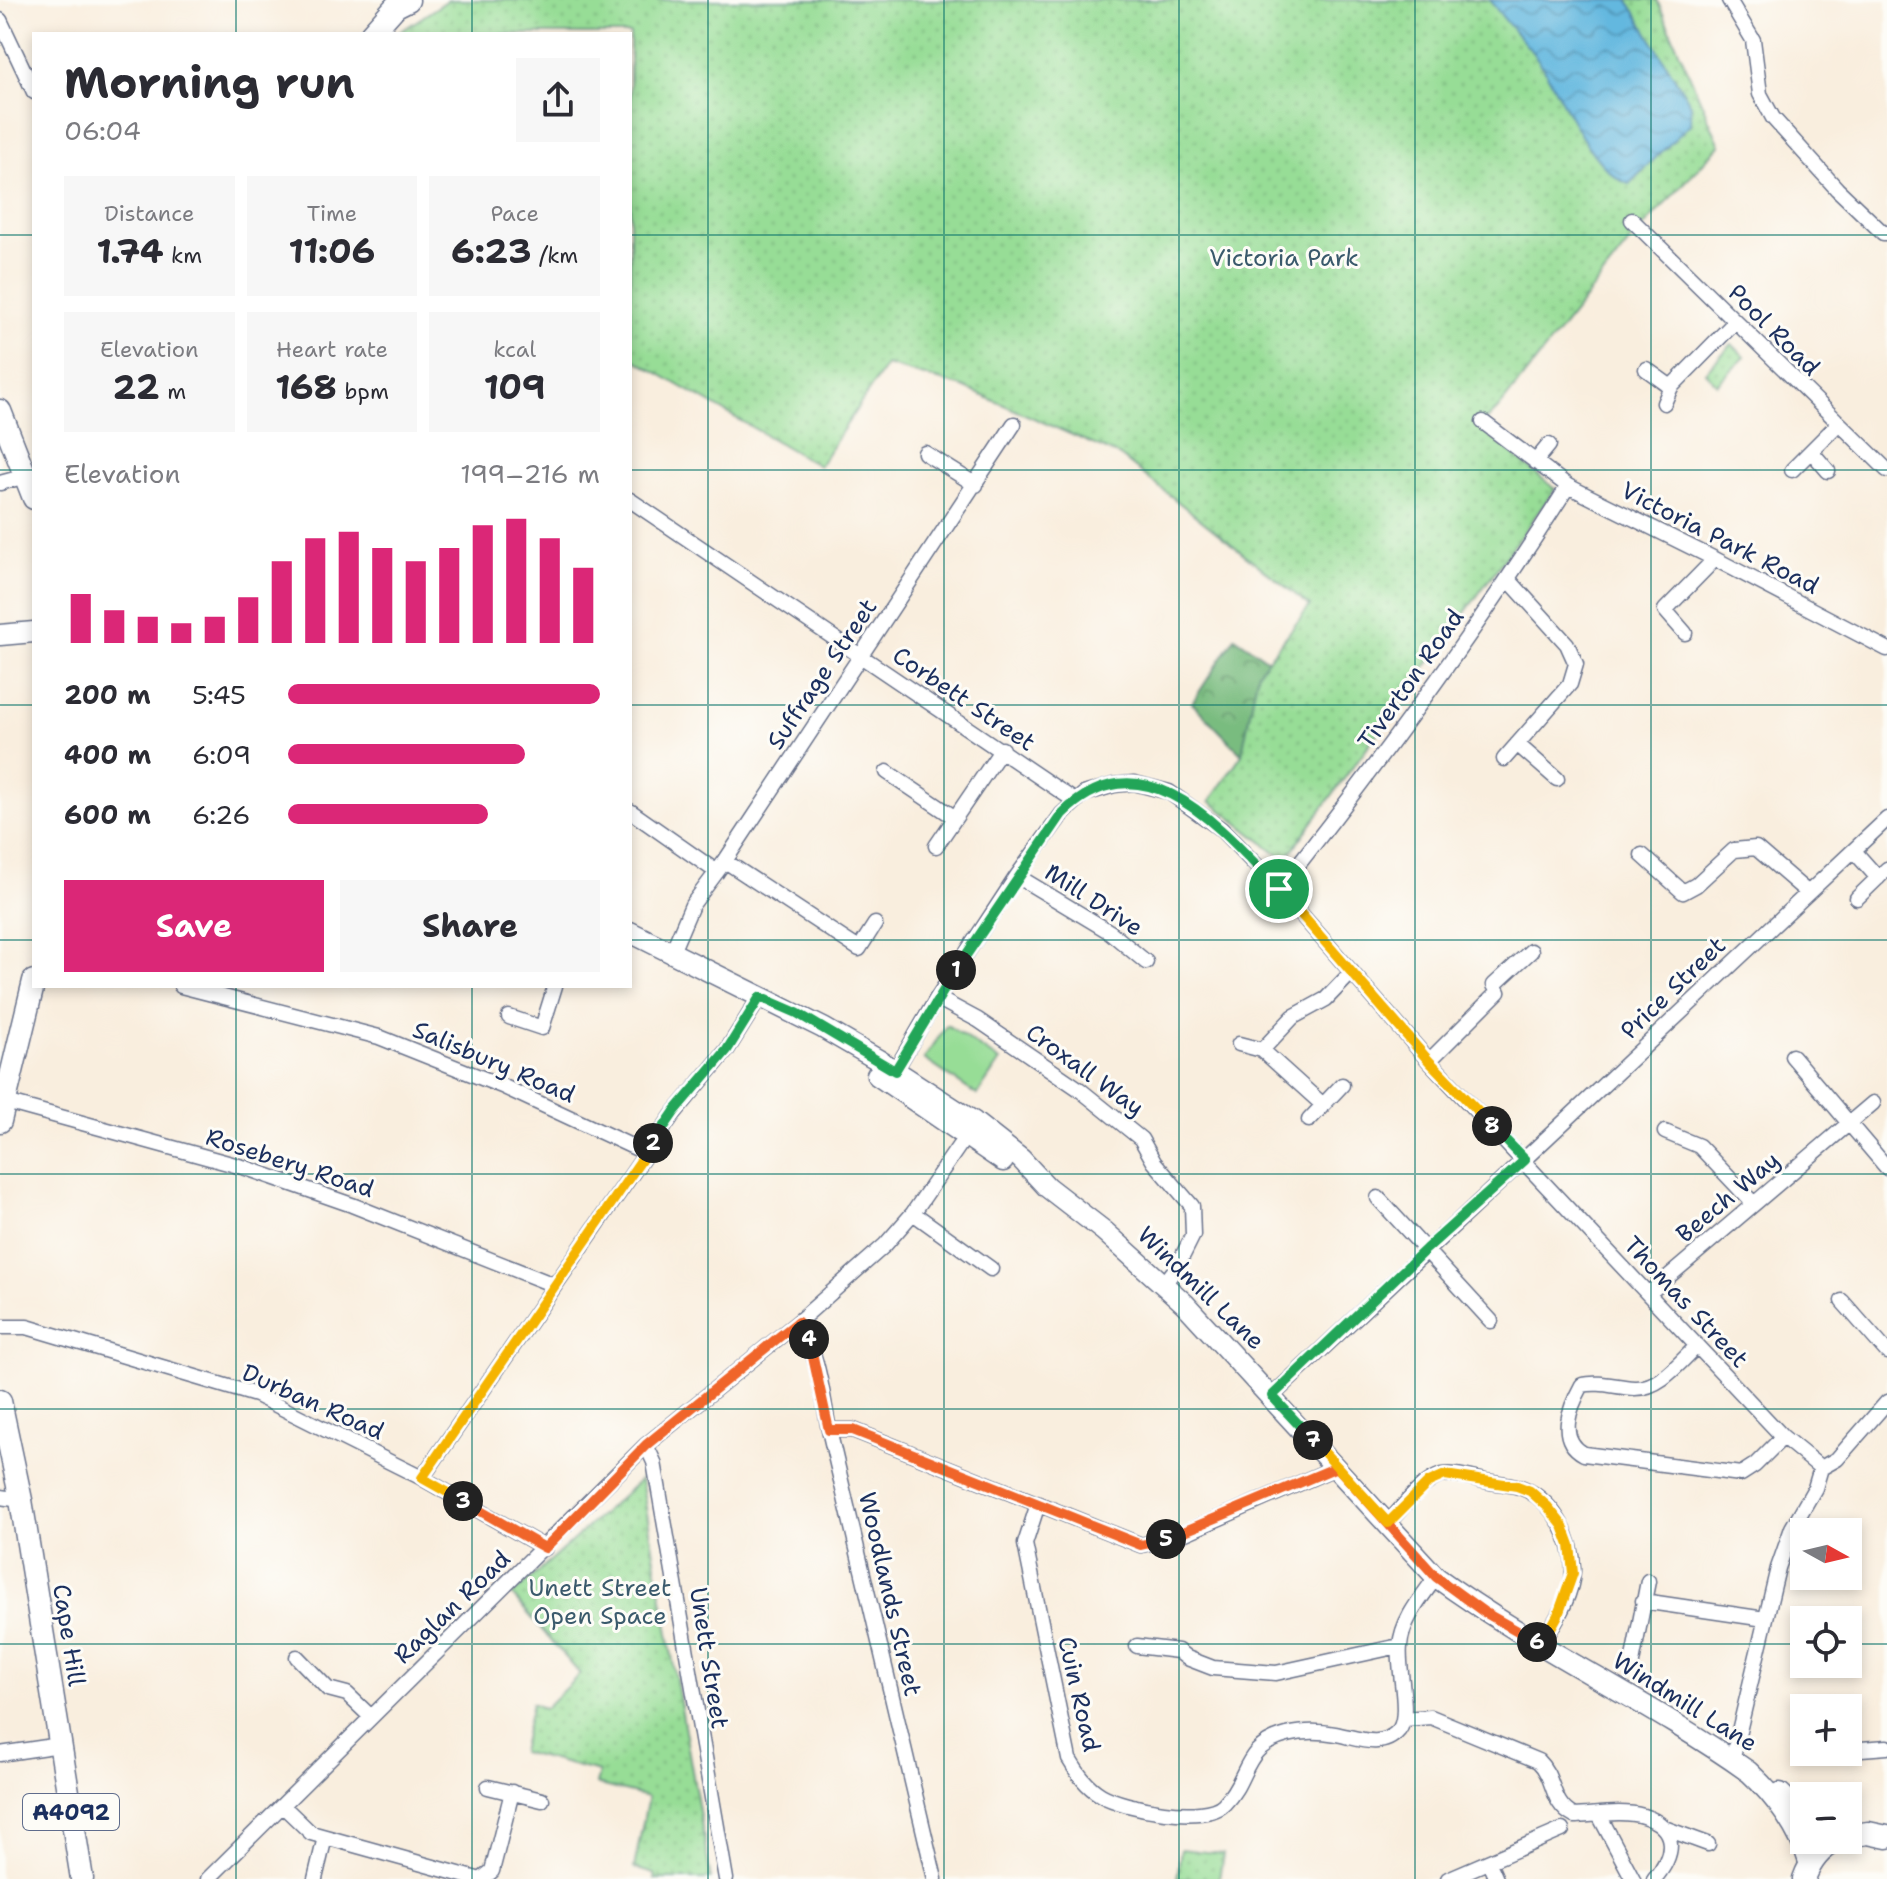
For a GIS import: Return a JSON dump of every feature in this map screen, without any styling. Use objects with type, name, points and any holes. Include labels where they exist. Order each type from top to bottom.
[{"type":"main road","points":[[373,32],[397,2]]},
{"type":"main road","points":[[0,411],[32,492]]},
{"type":"main road","points":[[0,635],[32,632]]},
{"type":"main road","name":"Windmill Lane","points":[[632,933],[797,1013],[887,1074],[942,1101],[1024,1176],[1047,1187],[1104,1231],[1164,1284],[1272,1396],[1436,1577],[1484,1612],[1729,1758],[1790,1803]]},
{"type":"main road","points":[[3,1111],[32,988]]},
{"type":"main road","name":"Windmill Lane","points":[[887,1074],[914,1100],[971,1129]]},
{"type":"main road","name":"Cape Hill","points":[[0,1401],[11,1498],[60,1745],[82,1879]]},
{"type":"main road","name":"Windmill Lane","points":[[1762,1784],[1804,1843],[1807,1872]]},
{"type":"main road","points":[[1862,1834],[1887,1837]]},
{"type":"main road","points":[[1807,1872],[1819,1854]]},
{"type":"street","points":[[1729,0],[1753,40],[1760,94],[1773,118],[1837,189],[1883,233],[1887,233]]},
{"type":"street","points":[[0,20],[32,88]]},
{"type":"street","name":"Pool Road","points":[[1632,220],[1887,470]]},
{"type":"street","points":[[1664,403],[1671,387],[1735,322]]},
{"type":"street","points":[[1646,369],[1671,387]]},
{"type":"street","name":"Victoria Park Road","points":[[1483,422],[1568,486],[1887,649]]},
{"type":"street","name":"Suffrage Street","points":[[672,952],[692,905],[861,657],[1014,424]]},
{"type":"street","points":[[1792,470],[1838,424]]},
{"type":"street","points":[[1535,462],[1549,445]]},
{"type":"street","points":[[1811,451],[1828,471]]},
{"type":"street","points":[[925,453],[976,485]]},
{"type":"street","points":[[0,483],[26,476]]},
{"type":"street","name":"Tiverton Road","points":[[1279,889],[1374,769],[1509,580],[1568,486]]},
{"type":"street","name":"Corbett Street","points":[[632,501],[1075,801]]},
{"type":"street","points":[[1685,633],[1665,610],[1715,559]]},
{"type":"street","points":[[1504,759],[1570,684],[1576,664],[1567,644],[1509,580]]},
{"type":"street","points":[[1517,744],[1557,779]]},
{"type":"street","points":[[936,846],[1002,749]]},
{"type":"street","points":[[887,772],[954,817]]},
{"type":"street","name":"Thomas Street","points":[[1075,801],[1084,794],[1114,785],[1152,786],[1186,802],[1221,829],[1279,889],[1429,1061],[1783,1437],[1821,1468]]},
{"type":"street","points":[[887,1074],[1017,876],[1075,801]]},
{"type":"street","points":[[632,812],[859,949],[875,924]]},
{"type":"street","name":"Price Street","points":[[1272,1396],[1887,819]]},
{"type":"street","points":[[1642,855],[1683,892],[1696,885],[1734,850],[1756,848],[1807,892]]},
{"type":"street","points":[[1854,851],[1883,874],[1857,898]]},
{"type":"street","name":"Mill Drive","points":[[1017,876],[1110,932],[1146,962]]},
{"type":"street","points":[[1429,1061],[1498,992],[1494,985],[1531,951]]},
{"type":"street","points":[[1262,1050],[1293,1017],[1326,999],[1352,972]]},
{"type":"street","name":"Salisbury Road","points":[[189,988],[379,1037],[502,1086],[646,1153]]},
{"type":"street","points":[[509,1017],[542,1028],[554,988]]},
{"type":"street","points":[[422,1478],[675,1111],[727,1050],[760,997]]},
{"type":"street","name":"Croxall Way","points":[[937,998],[978,1020],[1079,1089],[1141,1139],[1154,1162],[1192,1206],[1193,1235],[1177,1267],[1164,1284]]},
{"type":"street","points":[[1239,1044],[1262,1050],[1323,1105]]},
{"type":"street","points":[[1792,1056],[1887,1168]]},
{"type":"street","points":[[1309,1120],[1342,1085]]},
{"type":"street","name":"Beech Way","points":[[1648,1294],[1873,1103]]},
{"type":"street","name":"Rosebery Road","points":[[3,1111],[246,1168],[352,1205],[554,1285]]},
{"type":"street","name":"Raglan Road","points":[[208,1879],[646,1445],[798,1322],[867,1261],[913,1213],[971,1129]]},
{"type":"street","points":[[1665,1132],[1699,1146],[1753,1203]]},
{"type":"street","points":[[1378,1198],[1491,1321]]},
{"type":"street","points":[[913,1213],[991,1269]]},
{"type":"street","points":[[1842,1301],[1887,1352]]},
{"type":"street","points":[[1857,1316],[1869,1305]]},
{"type":"street","name":"Woodlands Street","points":[[798,1322],[810,1340],[935,1879]]},
{"type":"street","name":"Durban Road","points":[[0,1327],[27,1327],[256,1395],[422,1478],[545,1548]]},
{"type":"street","points":[[1697,1346],[1661,1380],[1646,1387],[1596,1382],[1582,1385],[1570,1407],[1567,1433],[1575,1449],[1584,1454],[1741,1474],[1755,1465],[1783,1437]]},
{"type":"street","points":[[1729,1758],[1734,1752],[1765,1619],[1792,1528],[1815,1488],[1821,1468],[1837,1459],[1887,1402]]},
{"type":"street","points":[[829,1430],[853,1430],[1141,1545],[1176,1537],[1337,1467]]},
{"type":"street","name":"Unett Street","points":[[646,1445],[654,1462],[726,1879]]},
{"type":"street","points":[[1388,1523],[1429,1482],[1445,1475],[1517,1486],[1530,1491],[1563,1526],[1570,1545],[1573,1573],[1558,1615],[1542,1644]]},
{"type":"street","name":"Cuin Road","points":[[1038,1504],[1025,1544],[1069,1759],[1082,1779],[1104,1796],[1124,1804],[1196,1815],[1223,1806],[1256,1752],[1275,1740],[1303,1732],[1334,1734],[1367,1742],[1385,1740],[1395,1734],[1404,1719]]},
{"type":"street","points":[[1436,1577],[1414,1607],[1399,1646],[1404,1719],[1431,1717],[1538,1761],[1548,1773],[1569,1823]]},
{"type":"street","points":[[1631,1668],[1648,1581]]},
{"type":"street","points":[[1643,1601],[1765,1619]]},
{"type":"street","points":[[1137,1646],[1178,1651],[1213,1668],[1276,1673],[1399,1646]]},
{"type":"street","points":[[297,1657],[328,1689],[347,1694],[371,1717]]},
{"type":"street","points":[[0,1754],[60,1745]]},
{"type":"street","points":[[1862,1749],[1887,1747]]},
{"type":"street","points":[[488,1787],[542,1800]]},
{"type":"street","points":[[284,1807],[311,1833],[480,1879],[492,1871],[512,1792]]},
{"type":"street","points":[[1599,1815],[1633,1879]]},
{"type":"street","points":[[1448,1879],[1489,1863],[1569,1823],[1599,1815],[1644,1816],[1667,1829],[1708,1844]]},
{"type":"street","points":[[1654,1879],[1672,1842],[1667,1829]]},
{"type":"street","points":[[315,1879],[325,1837]]},
{"type":"street","points":[[1489,1863],[1496,1879]]},
{"type":"green space","name":"Victoria Park","points":[[448,0],[1657,0],[1720,145],[1633,238],[1499,408],[1480,427],[1555,489],[1285,860],[1210,801],[1242,754],[1258,672],[1310,606],[1120,456],[963,387],[886,365],[819,466],[632,358],[632,32],[400,32]]},
{"type":"green space","points":[[1732,344],[1745,357],[1717,384],[1705,372]]},
{"type":"green space","points":[[1235,637],[1268,660],[1258,672],[1242,754],[1192,703]]},
{"type":"green space","points":[[947,1025],[1000,1061],[977,1095],[924,1059]]},
{"type":"green space","name":"Unett Street Open Space","points":[[641,1479],[711,1879],[655,1879],[654,1874],[634,1868],[648,1797],[596,1784],[599,1772],[521,1752],[532,1703],[544,1709],[580,1674],[512,1595]]},
{"type":"green space","points":[[1181,1849],[1223,1854],[1219,1879],[1177,1879]]},
{"type":"water","points":[[1490,0],[1628,0],[1691,105],[1690,124],[1629,184],[1615,176],[1590,149],[1541,64]]},
{"type":"route","points":[[1279,889],[1221,829],[1186,802],[1152,786],[1134,783],[1114,785],[1084,794],[1062,814],[937,998],[895,1071],[797,1013],[760,997],[727,1050],[672,1116],[422,1478],[545,1548],[646,1445],[798,1322],[810,1340],[829,1430],[853,1430],[1141,1545],[1176,1537],[1337,1467],[1388,1523],[1436,1577],[1484,1612],[1542,1644],[1566,1597],[1573,1573],[1570,1545],[1563,1526],[1548,1507],[1530,1491],[1517,1486],[1445,1475],[1429,1482],[1388,1523],[1272,1396],[1426,1249],[1525,1160],[1429,1061],[1279,889]]}]
